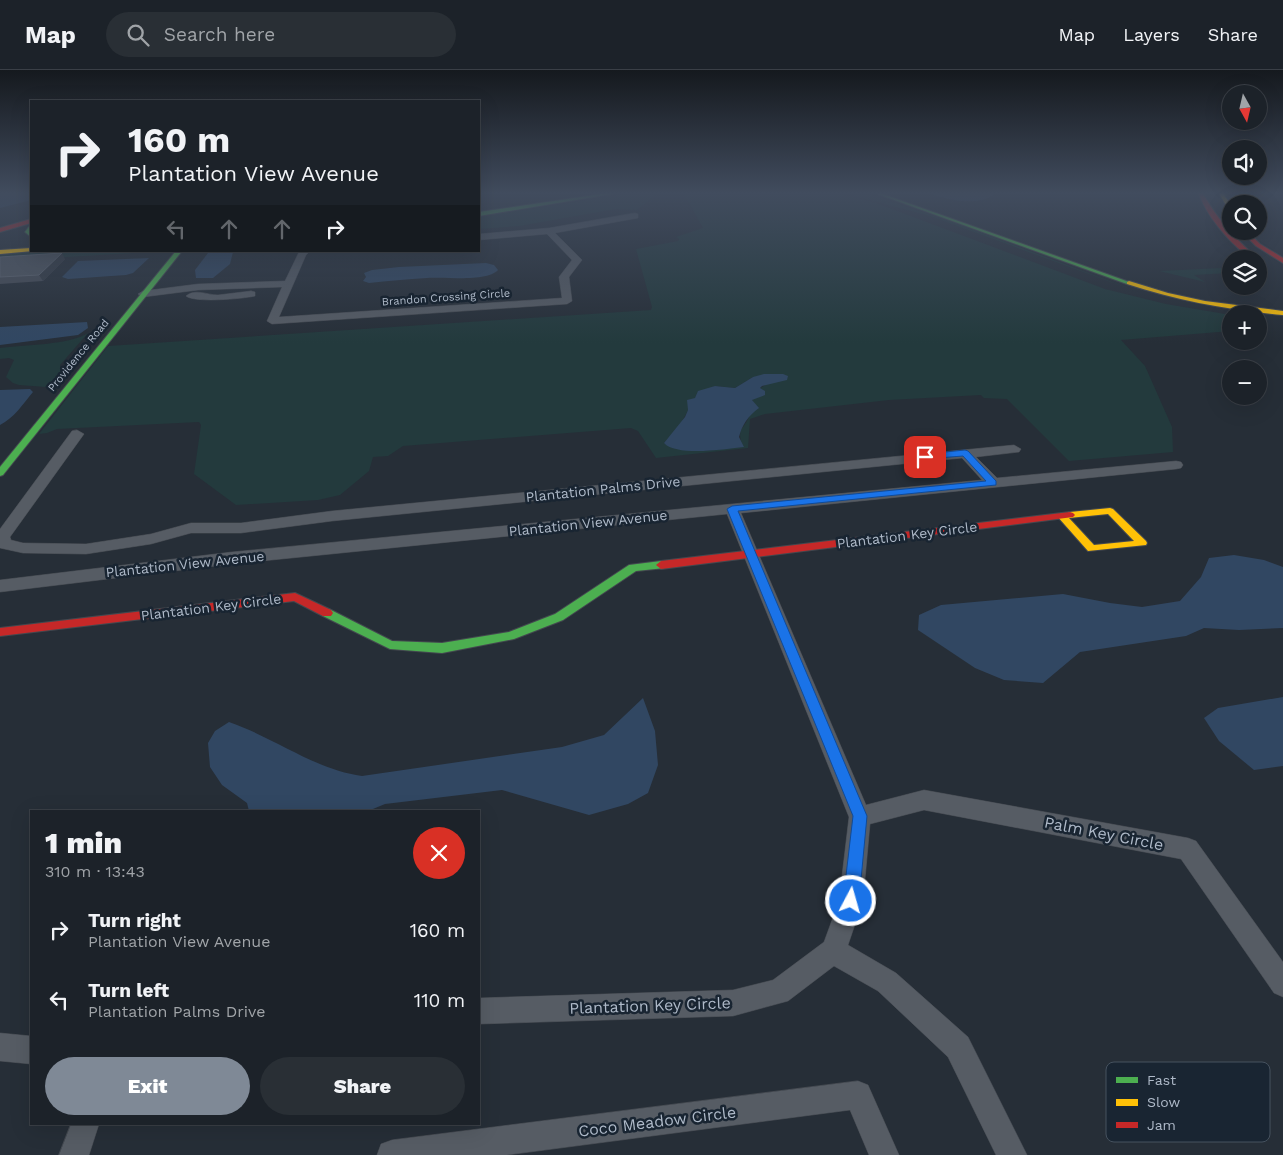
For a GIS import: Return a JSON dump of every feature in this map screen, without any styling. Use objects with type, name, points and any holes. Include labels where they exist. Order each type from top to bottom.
[{"type":"street","name":"Brandon Crossing Circle","points":[[305,252],[302,254],[272,320],[567,301],[564,277],[577,260],[560,243]]},
{"type":"street","points":[[1016,243],[1154,292],[1222,307],[1283,313]]},
{"type":"street","points":[[1039,243],[1163,286],[1226,299],[1283,302]]},
{"type":"street","points":[[1256,243],[1283,261]]},
{"type":"street","points":[[0,252],[30,250]]},
{"type":"street","name":"Providence Road","points":[[0,473],[177,252]]},
{"type":"street","points":[[143,294],[173,288],[215,286],[234,290],[287,288]]},
{"type":"street","points":[[204,295],[206,290],[215,286]]},
{"type":"street","points":[[143,294],[165,297],[204,295],[215,298],[234,290]]},
{"type":"street","name":"Plantation Palms Drive","points":[[77,434],[2,537],[5,544],[23,548],[86,549],[152,539],[192,528],[242,528],[332,516],[1014,449]]},
{"type":"street","points":[[965,453],[993,483]]},
{"type":"street","name":"Plantation View Avenue","points":[[0,586],[232,558],[1176,464]]},
{"type":"street","points":[[732,509],[860,816],[851,901],[833,952],[887,982],[958,1048],[1012,1155]]},
{"type":"street","name":"Plantation Key Circle","points":[[0,632],[295,597],[390,645],[442,648],[510,636],[559,617],[633,568],[1062,516],[1110,511],[1142,543],[1092,549],[1062,516]]},
{"type":"street","points":[[232,558],[242,528]]},
{"type":"street","name":"Palm Key Circle","points":[[860,816],[924,800],[1188,849],[1283,984]]},
{"type":"street","name":"Plantation Key Circle","points":[[480,1011],[733,1002],[779,992],[833,952]]},
{"type":"street","points":[[0,1047],[30,1050]]},
{"type":"street","name":"Coco Meadow Circle","points":[[392,1155],[858,1094],[884,1155]]},
{"type":"street","points":[[74,1155],[85,1125]]},
{"type":"green space","points":[[669,243],[982,243],[1105,289],[1166,304],[1222,313],[1222,332],[1121,340],[1145,366],[1172,427],[1173,452],[1069,461],[1007,399],[984,398],[981,395],[889,400],[765,414],[750,419],[748,448],[656,458],[638,431],[631,428],[403,446],[388,456],[373,457],[369,471],[340,495],[318,500],[236,505],[194,474],[201,425],[199,422],[57,429],[39,434],[108,346],[651,310],[652,307],[636,249]],"holes":[[[753,377],[773,382],[762,387],[754,395],[751,414],[740,433],[743,447],[703,451],[664,443],[680,425],[695,398],[715,386],[735,388]]]},
{"type":"green space","points":[[1003,243],[1008,243],[1141,293]]},
{"type":"green space","points":[[30,252],[152,252],[0,261],[0,254]]},
{"type":"green space","points":[[1221,268],[1222,273],[1194,275],[1205,282],[1159,271]]},
{"type":"green space","points":[[88,333],[60,365],[61,373],[46,387],[19,385],[6,377],[14,360],[9,358],[0,359],[0,348],[70,340]]},
{"type":"water","points":[[233,252],[230,264],[213,278],[196,278],[195,270],[208,253]]},
{"type":"water","points":[[149,258],[133,273],[126,275],[68,279],[62,277],[78,261]]},
{"type":"water","points":[[486,263],[494,265],[498,270],[493,274],[475,278],[405,279],[369,283],[363,281],[366,277],[364,273],[372,270]]},
{"type":"water","points":[[87,322],[88,328],[78,335],[0,345],[0,327]]},
{"type":"water","points":[[764,374],[783,374],[788,376],[787,380],[762,386],[760,388],[765,391],[765,395],[752,400],[759,408],[746,421],[742,429],[739,437],[744,447],[690,451],[679,450],[664,443],[685,417],[688,410],[687,400],[695,398],[698,391],[715,386],[735,388],[753,377]]},
{"type":"water","points":[[30,389],[33,392],[22,406],[10,419],[0,425],[0,390]]},
{"type":"water","points":[[1234,555],[1264,560],[1283,567],[1283,628],[1239,630],[1204,628],[1186,636],[1080,652],[1043,683],[1004,680],[975,668],[918,630],[919,615],[941,605],[1063,594],[1142,607],[1180,601],[1201,577],[1209,558]]},
{"type":"water","points":[[1283,697],[1283,766],[1254,770],[1219,741],[1204,718],[1218,708]]},
{"type":"water","points":[[643,698],[655,731],[658,765],[648,793],[628,804],[589,815],[502,790],[385,804],[370,810],[249,810],[247,803],[222,785],[210,767],[208,743],[215,731],[229,722],[328,767],[362,776],[562,747],[604,735]]},
{"type":"building","points":[[62,253],[39,275],[0,277],[0,257]]},
{"type":"traffic: fast","points":[[1016,243],[1129,283]]},
{"type":"traffic: fast","points":[[0,473],[178,252]]},
{"type":"traffic: fast","points":[[327,613],[390,645],[442,648],[510,636],[559,617],[633,568],[661,565]]},
{"type":"traffic: slow","points":[[0,252],[30,250]]},
{"type":"traffic: slow","points":[[1129,283],[1167,295],[1205,303],[1283,313]]},
{"type":"traffic: slow","points":[[1062,516],[1092,549],[1142,543],[1110,511],[1070,515]]},
{"type":"traffic: jam","points":[[1236,243],[1244,250]]},
{"type":"traffic: jam","points":[[1256,243],[1283,261]]},
{"type":"traffic: jam","points":[[661,565],[1070,515]]},
{"type":"traffic: jam","points":[[0,632],[295,597],[327,613]]},
{"type":"route","points":[[851,901],[860,816],[732,509],[993,483],[965,453],[925,457]]}]
